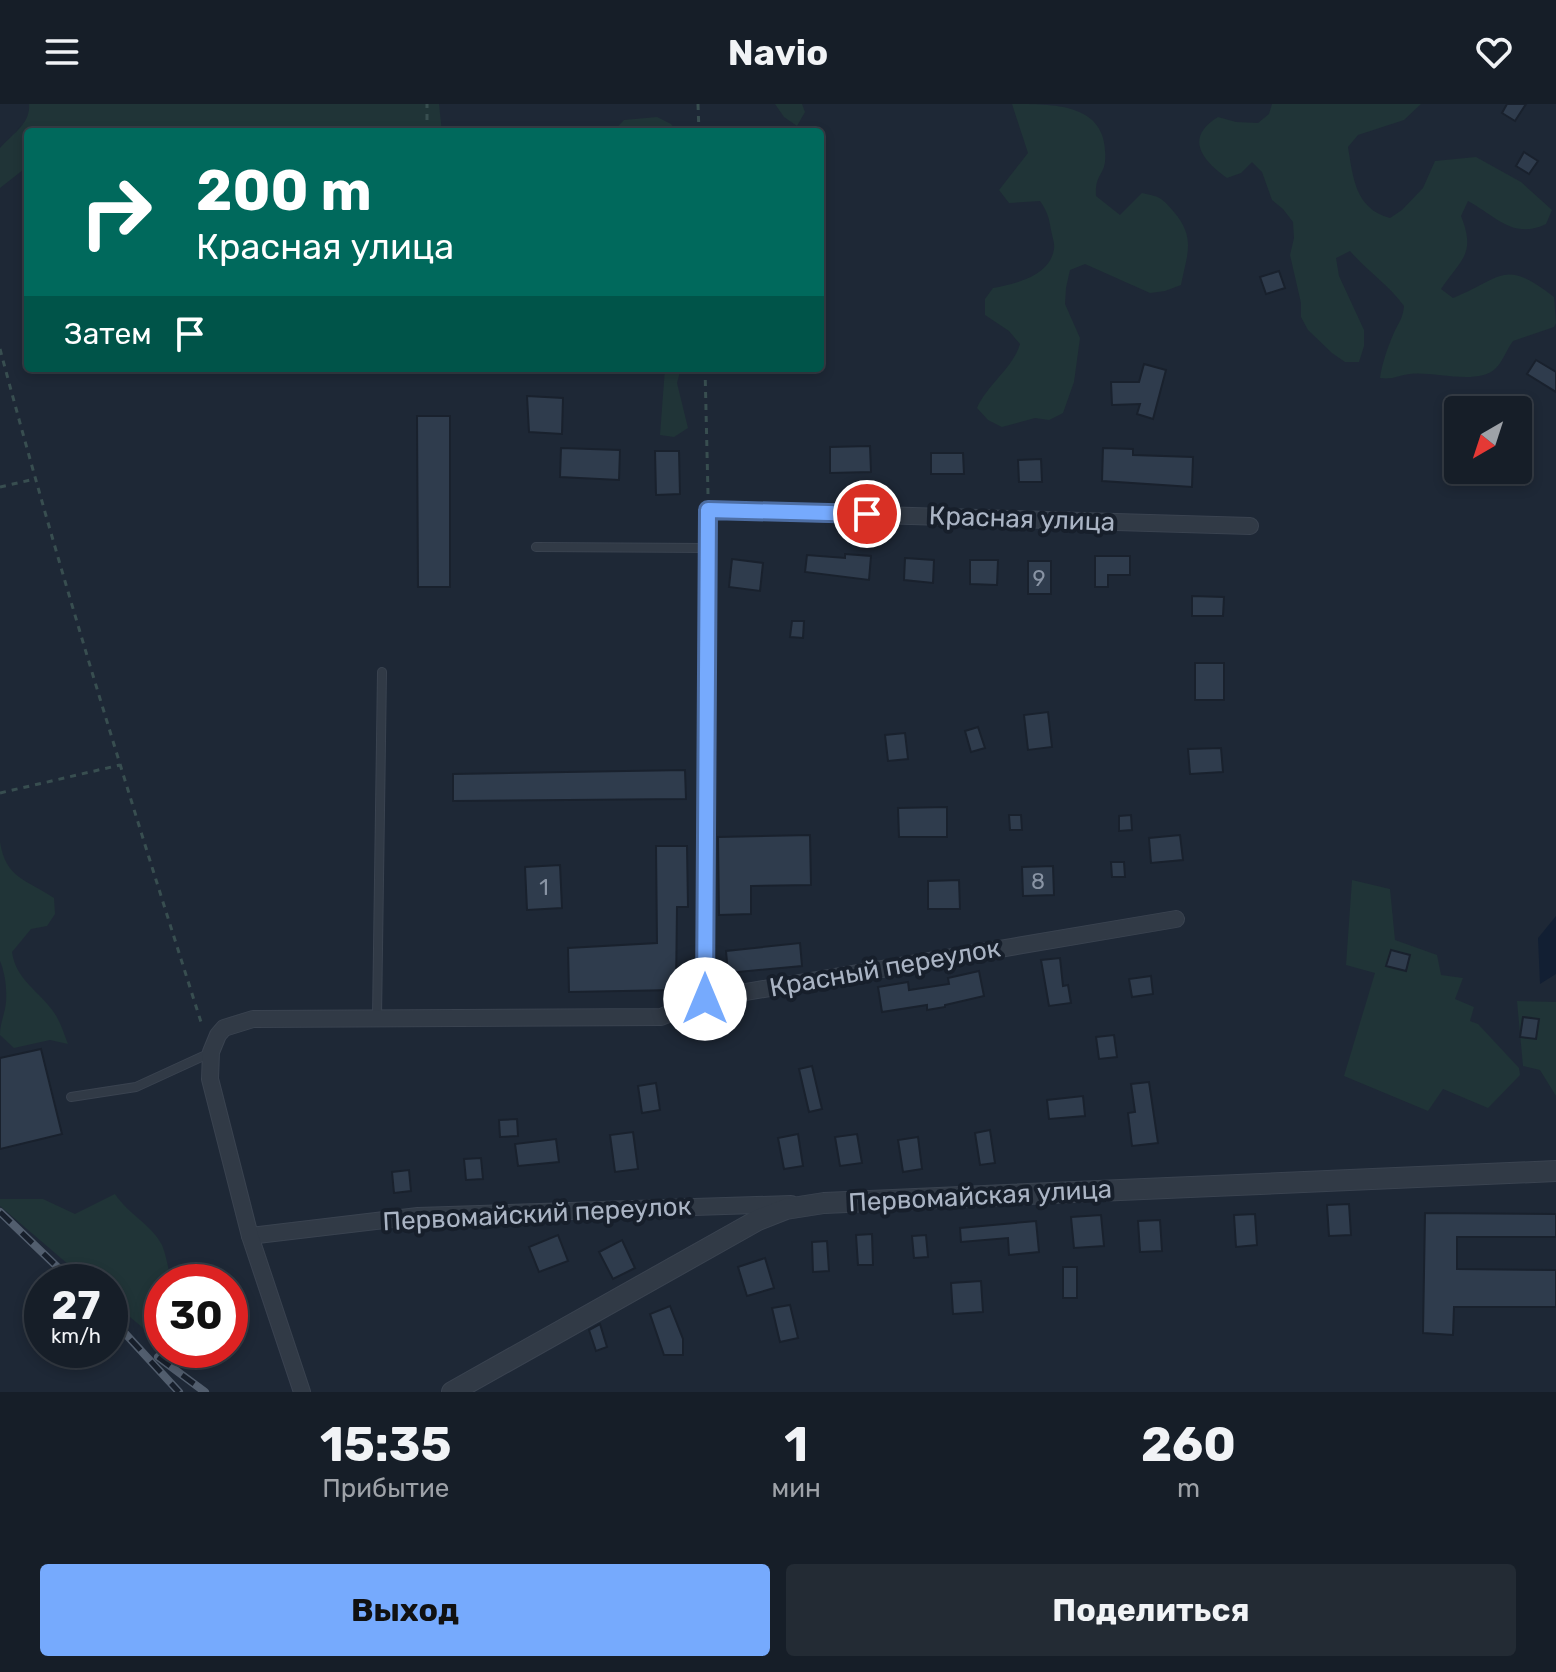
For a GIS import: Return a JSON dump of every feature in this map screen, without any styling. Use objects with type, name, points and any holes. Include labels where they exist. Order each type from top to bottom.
[{"type":"street","name":"Красная улица","points":[[708,510],[1250,526]]},
{"type":"street","points":[[705,999],[708,510]]},
{"type":"street","name":"Красный переулок","points":[[218,1035],[224,1028],[253,1019],[661,1017],[705,999],[1176,919]]},
{"type":"street","points":[[218,1035],[211,1052],[210,1079],[250,1236],[302,1392]]},
{"type":"street","name":"Первомайская улица","points":[[452,1392],[758,1220],[786,1209],[824,1203],[1556,1171]]},
{"type":"street","name":"Первомайский переулок","points":[[250,1236],[418,1216],[824,1203]]},
{"type":"lane","points":[[536,547],[707,548]]},
{"type":"lane","points":[[377,1018],[382,672]]},
{"type":"lane","points":[[71,1097],[136,1087],[211,1052]]},
{"type":"path","points":[[427,104],[427,128]]},
{"type":"path","points":[[698,104],[699,128]]},
{"type":"path","points":[[0,349],[35,479],[120,765],[201,1022],[218,1035]]},
{"type":"path","points":[[705,372],[708,510]]},
{"type":"path","points":[[0,487],[35,479]]},
{"type":"path","points":[[0,793],[120,765]]},
{"type":"green space","points":[[29,104],[439,104],[442,128],[24,128],[24,169],[0,188],[0,148],[24,123]]},
{"type":"green space","points":[[775,104],[802,104],[805,112],[797,126],[784,117]]},
{"type":"green space","points":[[1012,104],[1063,107],[1090,118],[1099,128],[1104,143],[1105,162],[1096,196],[1120,215],[1142,193],[1161,199],[1181,221],[1188,247],[1181,285],[1165,291],[1150,293],[1085,264],[1070,270],[1065,304],[1080,338],[1074,382],[1063,413],[1049,420],[1035,418],[1002,427],[988,420],[977,408],[1012,361],[1020,344],[1009,331],[985,315],[985,299],[993,288],[1021,281],[1039,272],[1051,258],[1054,247],[1046,211],[1040,201],[1009,203],[999,190],[1028,153]]},
{"type":"green space","points":[[1272,104],[1421,104],[1404,120],[1358,135],[1348,147],[1354,180],[1363,199],[1378,214],[1390,218],[1423,188],[1435,161],[1476,157],[1521,182],[1552,210],[1546,224],[1534,228],[1514,228],[1468,201],[1461,216],[1467,248],[1461,262],[1441,289],[1453,298],[1504,275],[1524,278],[1554,297],[1554,327],[1513,341],[1496,368],[1478,376],[1420,374],[1380,378],[1404,306],[1350,251],[1336,258],[1339,276],[1364,330],[1364,346],[1359,362],[1345,362],[1332,353],[1308,330],[1301,317],[1301,303],[1290,255],[1294,238],[1293,222],[1272,200],[1262,172],[1252,162],[1241,173],[1227,178],[1210,164],[1200,149],[1202,133],[1218,117],[1258,123],[1269,114]]},
{"type":"green space","points":[[657,117],[674,128],[617,128],[624,120]]},
{"type":"green space","points":[[665,372],[680,372],[677,383],[688,428],[674,437],[660,435]]},
{"type":"green space","points":[[0,842],[12,871],[54,898],[55,914],[47,926],[31,929],[12,952],[18,971],[57,1017],[68,1044],[50,1040],[14,1048],[0,1035],[6,997],[0,961]]},
{"type":"green space","points":[[1352,880],[1390,889],[1395,940],[1437,955],[1441,975],[1463,978],[1455,999],[1474,1007],[1470,1021],[1478,1024],[1519,1068],[1520,1075],[1488,1108],[1443,1089],[1428,1111],[1344,1076],[1375,973],[1346,965]]},
{"type":"green space","points":[[1517,1001],[1556,1002],[1556,1096],[1540,1070],[1523,1066]]},
{"type":"green space","points":[[115,1194],[162,1245],[168,1264],[144,1264],[144,1329],[128,1315],[128,1264],[68,1264],[0,1206],[0,1199],[43,1199],[75,1214]]},
{"type":"water","points":[[1556,916],[1556,974],[1540,984],[1538,938]]},
{"type":"building","points":[[1507,104],[1526,104],[1515,121],[1502,113]]},
{"type":"building","points":[[1524,152],[1538,161],[1529,174],[1516,166]]},
{"type":"building","points":[[1279,271],[1285,288],[1266,294],[1260,277]]},
{"type":"building","points":[[1536,360],[1556,372],[1556,392],[1527,374]]},
{"type":"building","points":[[1144,364],[1166,370],[1153,419],[1137,414],[1140,404],[1112,405],[1111,382],[1139,382]]},
{"type":"building","points":[[527,396],[563,398],[562,434],[529,432]]},
{"type":"building","points":[[417,416],[450,416],[450,587],[418,587]]},
{"type":"building","points":[[870,446],[871,472],[830,473],[830,447]]},
{"type":"building","points":[[561,448],[620,450],[619,480],[560,477]]},
{"type":"building","points":[[1103,448],[1133,449],[1133,455],[1193,457],[1192,487],[1102,481]]},
{"type":"building","points":[[655,451],[679,451],[680,494],[656,495]]},
{"type":"building","points":[[931,453],[963,453],[964,474],[931,474]]},
{"type":"building","points":[[1041,459],[1042,482],[1019,482],[1018,460]]},
{"type":"building","points":[[845,554],[871,556],[869,580],[805,572],[807,555],[845,558]]},
{"type":"building","points":[[1095,556],[1130,556],[1130,575],[1108,575],[1108,587],[1095,587]]},
{"type":"building","points":[[905,558],[934,560],[933,583],[904,580]]},
{"type":"building","points":[[732,559],[763,563],[760,591],[729,587]]},
{"type":"building","points":[[970,560],[998,560],[997,585],[970,584]]},
{"type":"building","points":[[1028,561],[1051,561],[1051,594],[1028,594]]},
{"type":"building","points":[[1192,596],[1224,597],[1223,616],[1192,616]]},
{"type":"building","points":[[792,621],[804,621],[803,638],[790,637]]},
{"type":"building","points":[[1195,663],[1224,663],[1224,700],[1195,700]]},
{"type":"building","points":[[1048,712],[1052,747],[1028,750],[1024,715]]},
{"type":"building","points":[[978,727],[985,748],[971,752],[965,731]]},
{"type":"building","points":[[905,733],[908,759],[888,761],[885,735]]},
{"type":"building","points":[[1221,748],[1223,772],[1190,774],[1188,749]]},
{"type":"building","points":[[685,770],[686,799],[453,801],[453,774]]},
{"type":"building","points":[[947,807],[947,837],[899,837],[898,808]]},
{"type":"building","points":[[1009,815],[1021,815],[1022,830],[1010,830]]},
{"type":"building","points":[[1131,815],[1132,830],[1119,831],[1119,816]]},
{"type":"building","points":[[810,835],[811,885],[751,886],[751,914],[719,915],[718,837]]},
{"type":"building","points":[[1180,835],[1183,860],[1151,863],[1149,838]]},
{"type":"building","points":[[656,846],[687,846],[688,907],[677,907],[676,990],[569,992],[568,948],[657,943]]},
{"type":"building","points":[[1111,862],[1124,862],[1125,877],[1112,877]]},
{"type":"building","points":[[560,865],[562,908],[527,910],[525,867]]},
{"type":"building","points":[[1053,866],[1054,895],[1023,896],[1022,867]]},
{"type":"building","points":[[959,880],[960,909],[928,909],[928,881]]},
{"type":"building","points":[[800,943],[802,966],[728,973],[726,951]]},
{"type":"building","points":[[1391,950],[1410,955],[1406,971],[1386,966]]},
{"type":"building","points":[[1060,958],[1063,986],[1068,985],[1071,1003],[1049,1006],[1041,960]]},
{"type":"building","points":[[979,971],[984,996],[927,1010],[927,1005],[882,1012],[878,987],[908,982],[909,990],[949,984],[948,978]]},
{"type":"building","points":[[1151,976],[1153,994],[1132,997],[1129,979]]},
{"type":"building","points":[[1523,1017],[1539,1019],[1536,1039],[1520,1037]]},
{"type":"building","points":[[1114,1035],[1117,1057],[1099,1059],[1096,1037]]},
{"type":"building","points":[[41,1049],[62,1134],[0,1149],[0,1058]]},
{"type":"building","points":[[812,1066],[822,1109],[809,1112],[799,1069]]},
{"type":"building","points":[[1149,1082],[1158,1143],[1132,1146],[1128,1113],[1135,1112],[1131,1084]]},
{"type":"building","points":[[656,1083],[660,1110],[642,1113],[638,1086]]},
{"type":"building","points":[[1083,1096],[1085,1116],[1049,1119],[1047,1100]]},
{"type":"building","points":[[517,1119],[518,1136],[500,1137],[499,1120]]},
{"type":"building","points":[[990,1130],[995,1163],[980,1165],[975,1133]]},
{"type":"building","points":[[633,1132],[638,1169],[615,1172],[610,1135]]},
{"type":"building","points":[[798,1134],[803,1166],[784,1169],[778,1138]]},
{"type":"building","points":[[857,1134],[862,1163],[840,1166],[835,1137]]},
{"type":"building","points":[[918,1137],[922,1169],[903,1172],[898,1140]]},
{"type":"building","points":[[556,1139],[559,1162],[518,1166],[515,1144]]},
{"type":"building","points":[[481,1158],[483,1179],[466,1180],[464,1159]]},
{"type":"building","points":[[409,1170],[411,1191],[394,1193],[392,1172]]},
{"type":"building","points":[[1349,1204],[1351,1235],[1329,1236],[1327,1205]]},
{"type":"building","points":[[1425,1213],[1556,1214],[1556,1237],[1457,1237],[1457,1269],[1556,1270],[1556,1307],[1454,1307],[1453,1335],[1423,1333]]},
{"type":"building","points":[[1255,1214],[1257,1245],[1236,1247],[1234,1215]]},
{"type":"building","points":[[1101,1215],[1104,1246],[1074,1248],[1071,1217]]},
{"type":"building","points":[[1160,1220],[1162,1251],[1140,1252],[1138,1221]]},
{"type":"building","points":[[1036,1221],[1039,1252],[1009,1255],[1008,1238],[961,1242],[960,1228]]},
{"type":"building","points":[[872,1234],[873,1265],[858,1265],[856,1235]]},
{"type":"building","points":[[558,1235],[568,1261],[539,1272],[529,1247]]},
{"type":"building","points":[[926,1235],[928,1257],[914,1258],[912,1236]]},
{"type":"building","points":[[622,1240],[635,1268],[613,1279],[599,1252]]},
{"type":"building","points":[[827,1241],[829,1271],[813,1272],[812,1242]]},
{"type":"building","points":[[765,1258],[774,1288],[747,1296],[738,1267]]},
{"type":"building","points":[[1063,1267],[1077,1267],[1077,1298],[1063,1298]]},
{"type":"building","points":[[981,1281],[983,1312],[953,1314],[951,1283]]},
{"type":"building","points":[[790,1305],[798,1338],[780,1342],[772,1308]]},
{"type":"building","points":[[670,1306],[683,1339],[683,1355],[664,1355],[650,1314]]},
{"type":"building","points":[[600,1324],[607,1347],[596,1351],[589,1330]]},
{"type":"railway","points":[[0,1212],[54,1264]]},
{"type":"railway","points":[[128,1337],[179,1392]]},
{"type":"railway","points":[[173,1368],[205,1392]]},
{"type":"route","points":[[705,999],[708,510],[867,514]]}]
